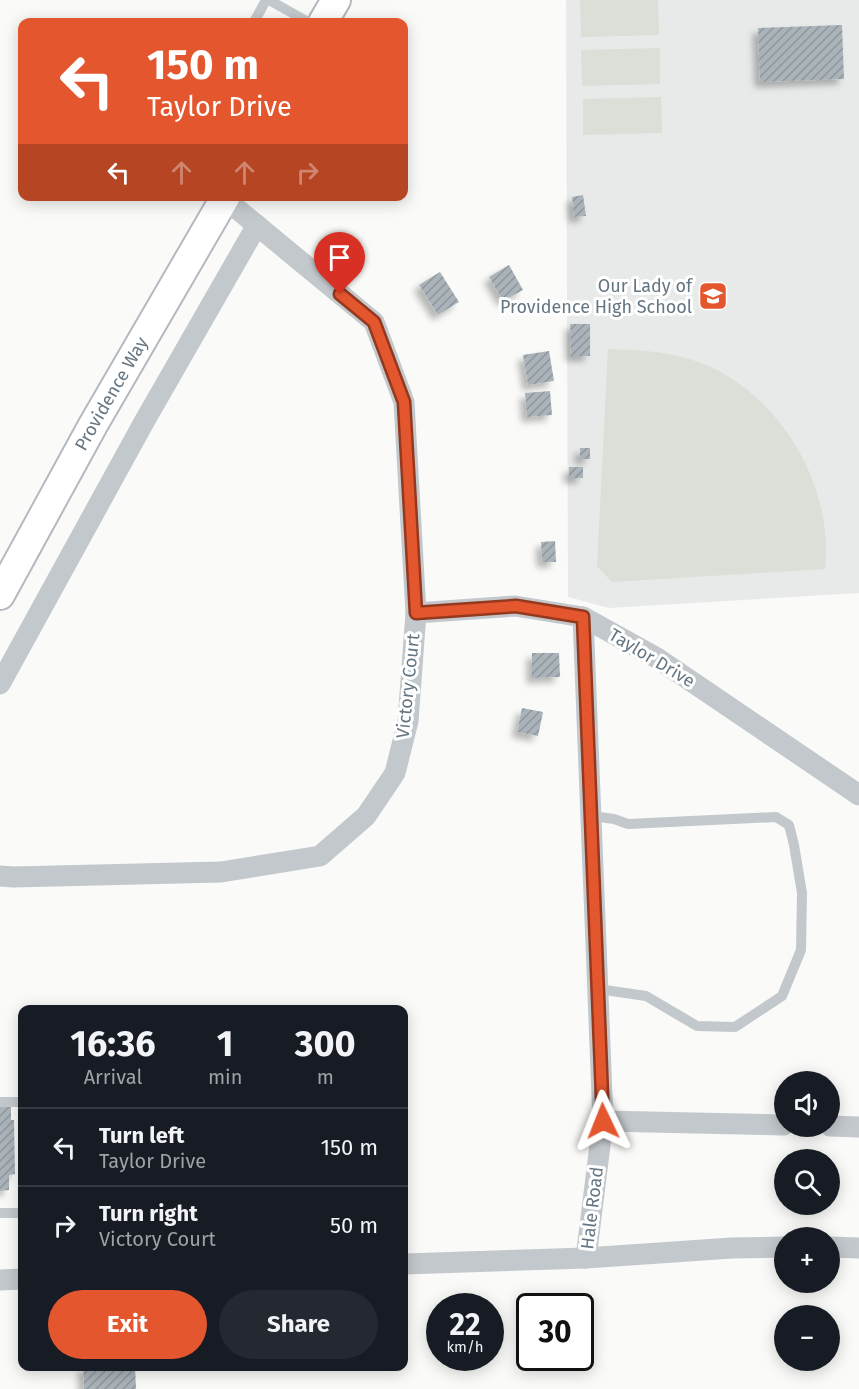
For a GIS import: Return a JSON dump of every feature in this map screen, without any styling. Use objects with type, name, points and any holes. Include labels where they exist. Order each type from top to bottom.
[{"type":"street","points":[[326,18],[336,0]]},
{"type":"street","name":"Providence Way","points":[[0,595],[93,425],[224,201]]},
{"type":"street","name":"Victory Court","points":[[0,876],[221,872],[320,856],[366,816],[395,773],[408,722],[416,613],[404,402],[374,322],[229,201]]},
{"type":"street","points":[[0,684],[144,422],[257,225]]},
{"type":"street","name":"Taylor Drive","points":[[416,613],[516,606],[583,617],[657,658],[859,795]]},
{"type":"street","name":"Hale Road","points":[[408,1264],[586,1258],[603,1121],[583,617]]},
{"type":"street","points":[[603,1121],[774,1125]]},
{"type":"street","points":[[840,1126],[859,1127]]},
{"type":"street","points":[[586,1258],[774,1247]]},
{"type":"street","points":[[840,1247],[859,1248]]},
{"type":"street","points":[[0,1280],[18,1279]]},
{"type":"lane","points":[[257,18],[268,0],[301,18]]},
{"type":"lane","points":[[591,816],[614,819],[628,824],[776,817],[789,825],[802,893],[801,950],[782,996],[735,1028],[697,1026],[646,996],[598,989]]},
{"type":"lane","points":[[0,1102],[18,1102]]},
{"type":"lane","points":[[0,1213],[18,1213]]},
{"type":"shaded area","name":"Our Lady of Providence High School","points":[[566,0],[859,0],[859,593],[609,608],[568,597]]},
{"type":"shaded area","points":[[580,0],[658,0],[659,35],[581,37]]},
{"type":"shaded area","points":[[660,48],[660,84],[582,86],[581,50]]},
{"type":"shaded area","points":[[661,97],[662,133],[583,135],[583,99]]},
{"type":"shaded area","points":[[608,349],[657,352],[686,358],[717,370],[746,389],[771,412],[792,440],[808,470],[820,502],[825,536],[825,569],[612,582],[597,566]]},
{"type":"building","points":[[842,25],[844,79],[760,82],[758,28]]},
{"type":"building","points":[[583,195],[586,216],[574,217],[572,197]]},
{"type":"building","points":[[509,265],[523,290],[503,301],[489,277]]},
{"type":"building","points":[[440,272],[459,302],[438,315],[419,285]]},
{"type":"building","points":[[570,324],[590,324],[590,356],[571,356]]},
{"type":"building","points":[[549,351],[554,381],[528,385],[523,355]]},
{"type":"building","points":[[550,391],[552,415],[527,417],[525,393]]},
{"type":"building","points":[[580,448],[590,448],[590,459],[580,459]]},
{"type":"building","points":[[569,467],[583,467],[583,478],[569,478]]},
{"type":"building","points":[[555,541],[556,562],[542,562],[541,542]]},
{"type":"building","points":[[532,653],[559,653],[560,677],[532,678]]},
{"type":"building","points":[[522,708],[543,712],[538,736],[517,732]]},
{"type":"building","points":[[11,1106],[11,1120],[14,1120],[15,1174],[9,1175],[9,1190],[0,1191],[0,1107]]},
{"type":"building","points":[[83,1371],[135,1371],[136,1389],[84,1389]]},
{"type":"place","name":"Our Lady of Providence High School","points":[[713,296]]},
{"type":"route","points":[[340,294],[374,322],[404,402],[416,613],[516,606],[583,617],[603,1121]]}]
